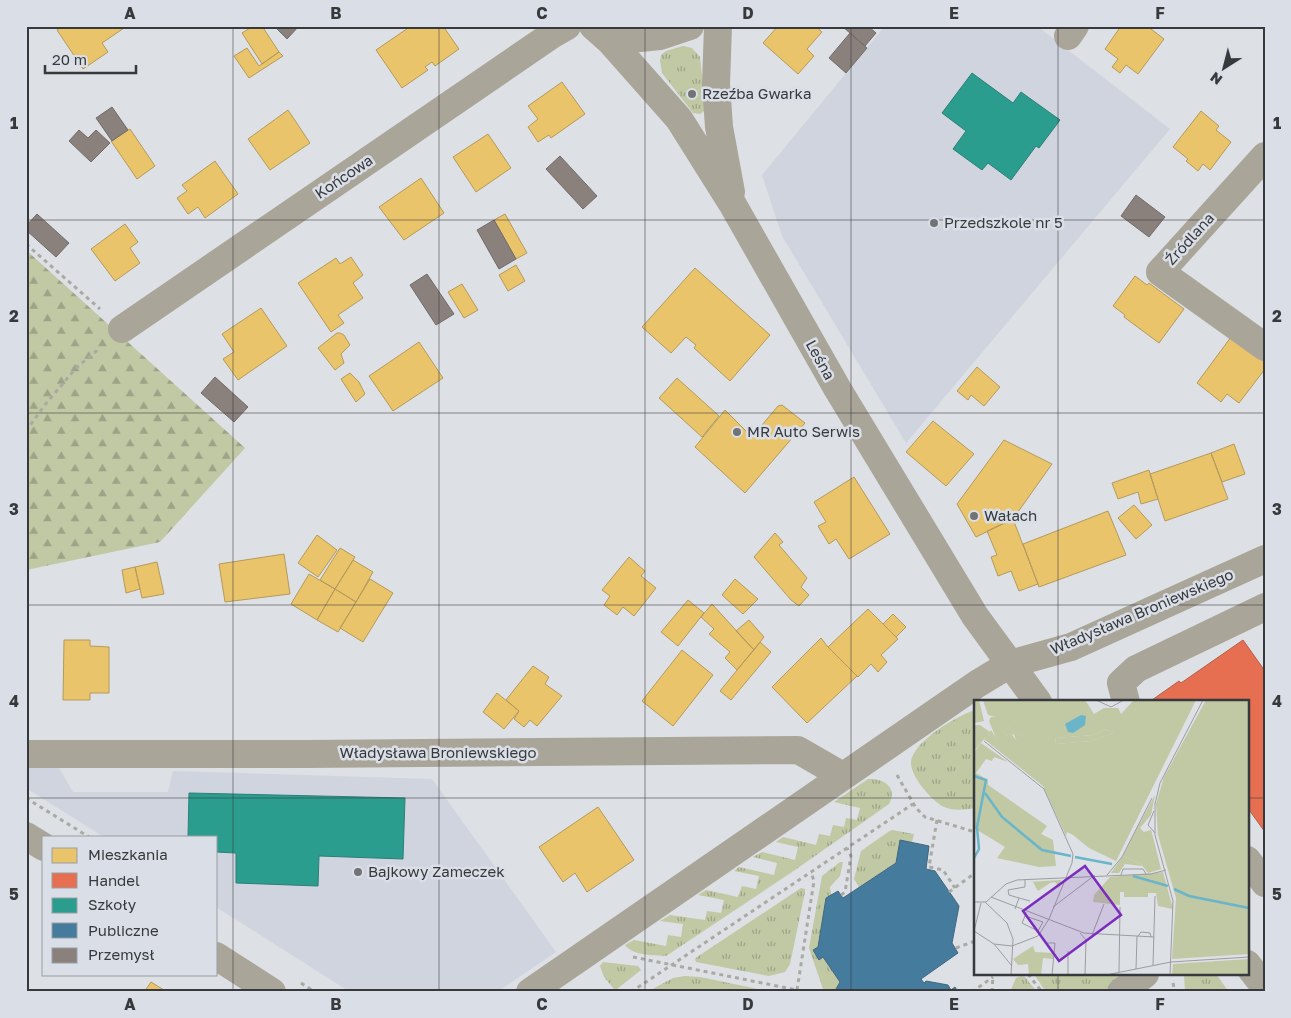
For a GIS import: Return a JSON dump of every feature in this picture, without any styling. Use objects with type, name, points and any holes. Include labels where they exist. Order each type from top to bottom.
[{"type":"street","name":"Końcowa","points":[[122,329],[567,26]]},
{"type":"street","points":[[602,33],[660,36],[690,26]]},
{"type":"street","points":[[718,26],[716,84],[719,127],[733,205]]},
{"type":"street","name":"Leśna","points":[[602,33],[678,120],[733,205],[836,388],[975,616],[1037,700]]},
{"type":"street","name":"Źródlana","points":[[1265,156],[1160,272],[1265,347]]},
{"type":"street","points":[[1258,563],[1265,597]]},
{"type":"street","name":"Władysława Broniewskiego","points":[[530,992],[843,776],[886,749],[977,684],[1010,664],[1070,646],[1258,563]]},
{"type":"street","points":[[1125,700],[1121,683],[1136,669],[1265,606]]},
{"type":"street","name":"Władysława Broniewskiego","points":[[26,754],[318,754],[798,750],[843,776]]},
{"type":"street","points":[[26,836],[42,846]]},
{"type":"street","points":[[1248,861],[1265,883]]},
{"type":"street","points":[[218,957],[272,992]]},
{"type":"street","points":[[1120,992],[1142,976]]},
{"type":"path","points":[[26,244],[122,329],[76,368],[26,431]]},
{"type":"path","points":[[895,772],[913,804],[925,817],[974,832]]},
{"type":"path","points":[[26,798],[87,836]]},
{"type":"path","points":[[631,992],[913,804]]},
{"type":"path","points":[[937,820],[929,866],[943,870],[955,888]]},
{"type":"path","points":[[841,895],[845,892],[851,856],[846,848]]},
{"type":"path","points":[[604,940],[613,953],[797,991],[814,881],[811,872]]},
{"type":"path","points":[[949,892],[974,874]]},
{"type":"path","points":[[956,948],[974,941]]},
{"type":"path","points":[[972,992],[993,976]]},
{"type":"path","points":[[992,992],[993,976]]},
{"type":"path","points":[[1030,976],[1042,992]]},
{"type":"shaded area","name":"Przedszkole nr 5","points":[[885,26],[1037,26],[1170,129],[906,443],[782,236],[762,175]]},
{"type":"shaded area","name":"Bajkowy Zameczek","points":[[26,765],[58,766],[73,792],[168,792],[173,771],[432,779],[556,952],[497,992],[350,992],[218,908],[218,836],[102,836],[26,788]]},
{"type":"green space","points":[[683,46],[692,48],[700,57],[705,105],[704,111],[700,114],[693,113],[662,73],[661,55],[666,51]]},
{"type":"green space","points":[[26,250],[245,448],[160,542],[26,570]]},
{"type":"green space","points":[[974,710],[974,808],[960,810],[944,807],[928,794],[914,774],[911,762],[919,746],[927,738],[958,718]]},
{"type":"green space","points":[[868,779],[879,780],[891,788],[892,793],[889,804],[795,870],[666,956],[638,953],[625,945],[634,940],[666,946],[668,935],[681,937],[683,924],[660,921],[670,915],[705,920],[707,911],[721,913],[724,900],[698,895],[706,890],[738,897],[742,886],[756,889],[759,876],[734,871],[739,867],[774,875],[777,863],[753,857],[762,852],[795,860],[798,847],[776,842],[783,837],[816,845],[819,834],[830,836],[833,825],[844,827],[846,818],[857,820],[860,808],[834,802]]},
{"type":"green space","points":[[892,830],[914,834],[912,842],[900,841],[896,863],[859,887],[854,879],[861,851]]},
{"type":"green space","points":[[840,862],[843,862],[840,876],[830,887],[831,895],[826,898],[818,947],[813,950],[819,960],[823,957],[840,982],[836,989],[839,992],[824,992],[809,948],[822,876]]},
{"type":"green space","points":[[801,888],[805,889],[805,892],[790,964],[785,972],[769,976],[696,962],[695,959],[697,957]]},
{"type":"green space","points":[[603,962],[638,966],[641,970],[617,989],[614,989],[604,977],[600,966]]},
{"type":"green space","points":[[685,976],[700,977],[773,992],[647,992],[673,978]]},
{"type":"green space","points":[[1035,976],[1123,976],[1103,992],[1046,992]]},
{"type":"green space","points":[[1184,976],[1217,976],[1229,992],[1185,992]]},
{"type":"green space","points":[[1025,977],[1037,992],[1010,992],[1016,978]]},
{"type":"building: Mieszkania","points":[[62,26],[127,26],[102,43],[108,52],[83,69],[57,30]]},
{"type":"building: Mieszkania","points":[[253,26],[262,26],[279,52],[262,64],[242,33]]},
{"type":"building: Mieszkania","points":[[411,26],[443,26],[459,49],[435,66],[432,62],[425,67],[428,70],[402,88],[376,50]]},
{"type":"building: Mieszkania","points":[[778,26],[815,26],[822,32],[807,49],[814,56],[798,74],[763,43]]},
{"type":"building: Mieszkania","points":[[1121,26],[1147,26],[1164,39],[1138,74],[1126,65],[1120,73],[1112,67],[1118,59],[1105,49]]},
{"type":"building: Mieszkania","points":[[247,48],[259,66],[279,52],[283,56],[249,78],[234,56]]},
{"type":"building: Mieszkania","points":[[562,82],[585,114],[551,138],[549,135],[538,142],[528,127],[538,119],[528,106]]},
{"type":"building: Mieszkania","points":[[288,110],[310,143],[270,170],[248,139]]},
{"type":"building: Mieszkania","points":[[1201,111],[1219,126],[1216,130],[1231,142],[1210,170],[1203,164],[1198,171],[1186,161],[1188,159],[1173,147]]},
{"type":"building: Mieszkania","points":[[130,129],[155,166],[137,179],[111,141]]},
{"type":"building: Mieszkania","points":[[488,134],[511,168],[476,192],[453,157]]},
{"type":"building: Mieszkania","points":[[215,161],[238,194],[205,218],[198,207],[188,214],[177,198],[187,191],[182,185]]},
{"type":"building: Mieszkania","points":[[421,178],[444,213],[404,240],[379,207]]},
{"type":"building: Mieszkania","points":[[505,214],[527,253],[516,259],[494,220]]},
{"type":"building: Mieszkania","points":[[125,224],[138,242],[130,248],[140,263],[115,281],[91,249]]},
{"type":"building: Mieszkania","points":[[351,257],[363,275],[353,283],[363,298],[338,315],[344,323],[331,332],[298,283],[336,258],[340,264]]},
{"type":"building: Mieszkania","points":[[516,265],[525,281],[508,291],[499,275]]},
{"type":"building: Mieszkania","points":[[695,268],[770,335],[730,381],[694,348],[696,345],[686,337],[671,353],[642,327]]},
{"type":"building: Mieszkania","points":[[1135,276],[1147,285],[1149,283],[1184,309],[1159,343],[1124,317],[1125,315],[1113,306]]},
{"type":"building: Mieszkania","points":[[462,284],[478,310],[464,318],[448,292]]},
{"type":"building: Mieszkania","points":[[261,308],[287,346],[238,380],[223,359],[234,352],[222,334]]},
{"type":"building: Mieszkania","points":[[337,333],[344,335],[350,345],[341,354],[344,363],[335,370],[318,348]]},
{"type":"building: Mieszkania","points":[[1231,337],[1265,362],[1265,369],[1239,403],[1227,394],[1221,402],[1197,383]]},
{"type":"building: Mieszkania","points":[[419,342],[443,378],[393,411],[369,376]]},
{"type":"building: Mieszkania","points":[[977,367],[1000,387],[984,406],[971,395],[968,400],[957,391]]},
{"type":"building: Mieszkania","points":[[350,373],[359,382],[365,394],[356,402],[341,379]]},
{"type":"building: Mieszkania","points":[[677,378],[719,416],[702,437],[659,398]]},
{"type":"building: Mieszkania","points":[[782,405],[805,423],[745,493],[695,447],[725,410],[752,437],[778,406]]},
{"type":"building: Mieszkania","points":[[933,421],[974,454],[946,486],[906,452]]},
{"type":"building: Mieszkania","points":[[1004,440],[1052,464],[1013,519],[976,537],[957,504]]},
{"type":"building: Mieszkania","points":[[1234,444],[1245,474],[1222,482],[1211,453]]},
{"type":"building: Mieszkania","points":[[1211,453],[1228,499],[1165,521],[1150,474]]},
{"type":"building: Mieszkania","points":[[1149,470],[1158,499],[1141,504],[1138,492],[1118,499],[1112,483]]},
{"type":"building: Mieszkania","points":[[854,477],[890,534],[849,559],[836,539],[829,544],[818,526],[826,522],[814,502]]},
{"type":"building: Mieszkania","points":[[1134,505],[1152,525],[1136,539],[1118,518]]},
{"type":"building: Mieszkania","points":[[1108,511],[1126,555],[1039,587],[1023,544]]},
{"type":"building: Mieszkania","points":[[1013,519],[1038,584],[1019,591],[1011,571],[998,576],[991,557],[997,555],[987,531]]},
{"type":"building: Mieszkania","points":[[775,533],[783,542],[779,545],[807,578],[801,587],[809,595],[799,606],[791,600],[754,557]]},
{"type":"building: Mieszkania","points":[[317,535],[337,550],[318,577],[298,563]]},
{"type":"building: Mieszkania","points":[[340,548],[355,557],[335,589],[320,580]]},
{"type":"building: Mieszkania","points":[[284,554],[290,594],[225,602],[219,564]]},
{"type":"building: Mieszkania","points":[[629,557],[645,571],[641,576],[656,588],[634,616],[623,607],[617,615],[604,605],[610,596],[602,590]]},
{"type":"building: Mieszkania","points":[[353,560],[373,572],[356,602],[335,589]]},
{"type":"building: Mieszkania","points":[[157,562],[164,594],[142,598],[135,567]]},
{"type":"building: Mieszkania","points":[[135,567],[140,589],[126,593],[122,570]]},
{"type":"building: Mieszkania","points":[[309,574],[335,589],[317,620],[291,604]]},
{"type":"building: Mieszkania","points":[[370,579],[393,593],[363,642],[340,628]]},
{"type":"building: Mieszkania","points":[[735,579],[758,599],[743,614],[722,595]]},
{"type":"building: Mieszkania","points":[[335,589],[356,602],[338,632],[317,620]]},
{"type":"building: Mieszkania","points":[[688,600],[704,613],[678,646],[661,632]]},
{"type":"building: Mieszkania","points":[[712,604],[754,650],[737,670],[725,658],[730,652],[709,634],[714,629],[701,617]]},
{"type":"building: Mieszkania","points":[[868,609],[898,639],[881,655],[887,662],[878,672],[871,664],[858,677],[828,647]]},
{"type":"building: Mieszkania","points":[[893,614],[906,627],[896,637],[883,624]]},
{"type":"building: Mieszkania","points":[[749,620],[764,637],[754,650],[736,631]]},
{"type":"building: Mieszkania","points":[[821,638],[857,676],[807,723],[772,687]]},
{"type":"building: Mieszkania","points":[[64,640],[90,640],[90,646],[109,647],[109,693],[90,693],[90,700],[63,700]]},
{"type":"building: Mieszkania","points":[[760,642],[771,652],[731,700],[720,691]]},
{"type":"building: Mieszkania","points":[[682,650],[713,675],[673,726],[642,701]]},
{"type":"building: Mieszkania","points":[[533,666],[549,677],[545,684],[562,696],[537,726],[530,720],[524,727],[514,719],[519,711],[506,700]]},
{"type":"building: Mieszkania","points":[[497,693],[519,711],[504,729],[483,712]]},
{"type":"building: Mieszkania","points":[[598,807],[634,860],[587,892],[575,873],[563,882],[539,847]]},
{"type":"building: Mieszkania","points":[[151,982],[167,992],[144,992]]},
{"type":"building: Handel","points":[[1243,640],[1265,671],[1265,832],[1248,808],[1248,700],[1152,700],[1179,681],[1181,683]]},
{"type":"building: Szkoły","points":[[972,73],[1013,103],[1021,92],[1060,120],[1039,148],[1036,146],[1011,180],[988,163],[982,170],[953,149],[966,131],[942,113]]},
{"type":"building: Szkoły","points":[[189,793],[405,798],[403,859],[319,856],[318,886],[236,883],[236,853],[218,852],[218,836],[188,836]]},
{"type":"building: Publiczne","points":[[900,840],[929,846],[926,869],[935,871],[959,906],[952,943],[958,953],[921,979],[924,983],[926,981],[948,985],[951,990],[955,987],[958,992],[839,992],[836,989],[840,982],[823,957],[819,960],[813,950],[818,947],[826,898],[838,891],[843,898],[896,863]]},
{"type":"building: Przemysł","points":[[274,26],[299,26],[287,39]]},
{"type":"building: Przemysł","points":[[843,26],[868,26],[876,33],[865,46]]},
{"type":"building: Przemysł","points":[[850,33],[867,48],[846,73],[829,58]]},
{"type":"building: Przemysł","points":[[112,107],[128,130],[112,141],[96,118]]},
{"type":"building: Przemysł","points":[[79,130],[88,138],[96,130],[110,143],[91,162],[69,141]]},
{"type":"building: Przemysł","points":[[560,156],[597,196],[583,209],[546,169]]},
{"type":"building: Przemysł","points":[[1136,195],[1165,217],[1149,237],[1121,216]]},
{"type":"building: Przemysł","points":[[37,214],[69,243],[56,257],[26,230],[26,226]]},
{"type":"building: Przemysł","points":[[494,220],[516,259],[499,269],[477,230]]},
{"type":"building: Przemysł","points":[[427,274],[454,314],[436,325],[410,285]]},
{"type":"building: Przemysł","points":[[215,377],[248,407],[234,422],[201,393]]},
{"type":"place","name":"Rzeźba Gwarka","points":[[692,94]]},
{"type":"place","name":"Przedszkole nr 5","points":[[934,223]]},
{"type":"place","name":"MR Auto Serwis","points":[[737,432]]},
{"type":"place","name":"Wałach","points":[[974,516]]},
{"type":"place","name":"Bajkowy Zameczek","points":[[358,872]]}]
